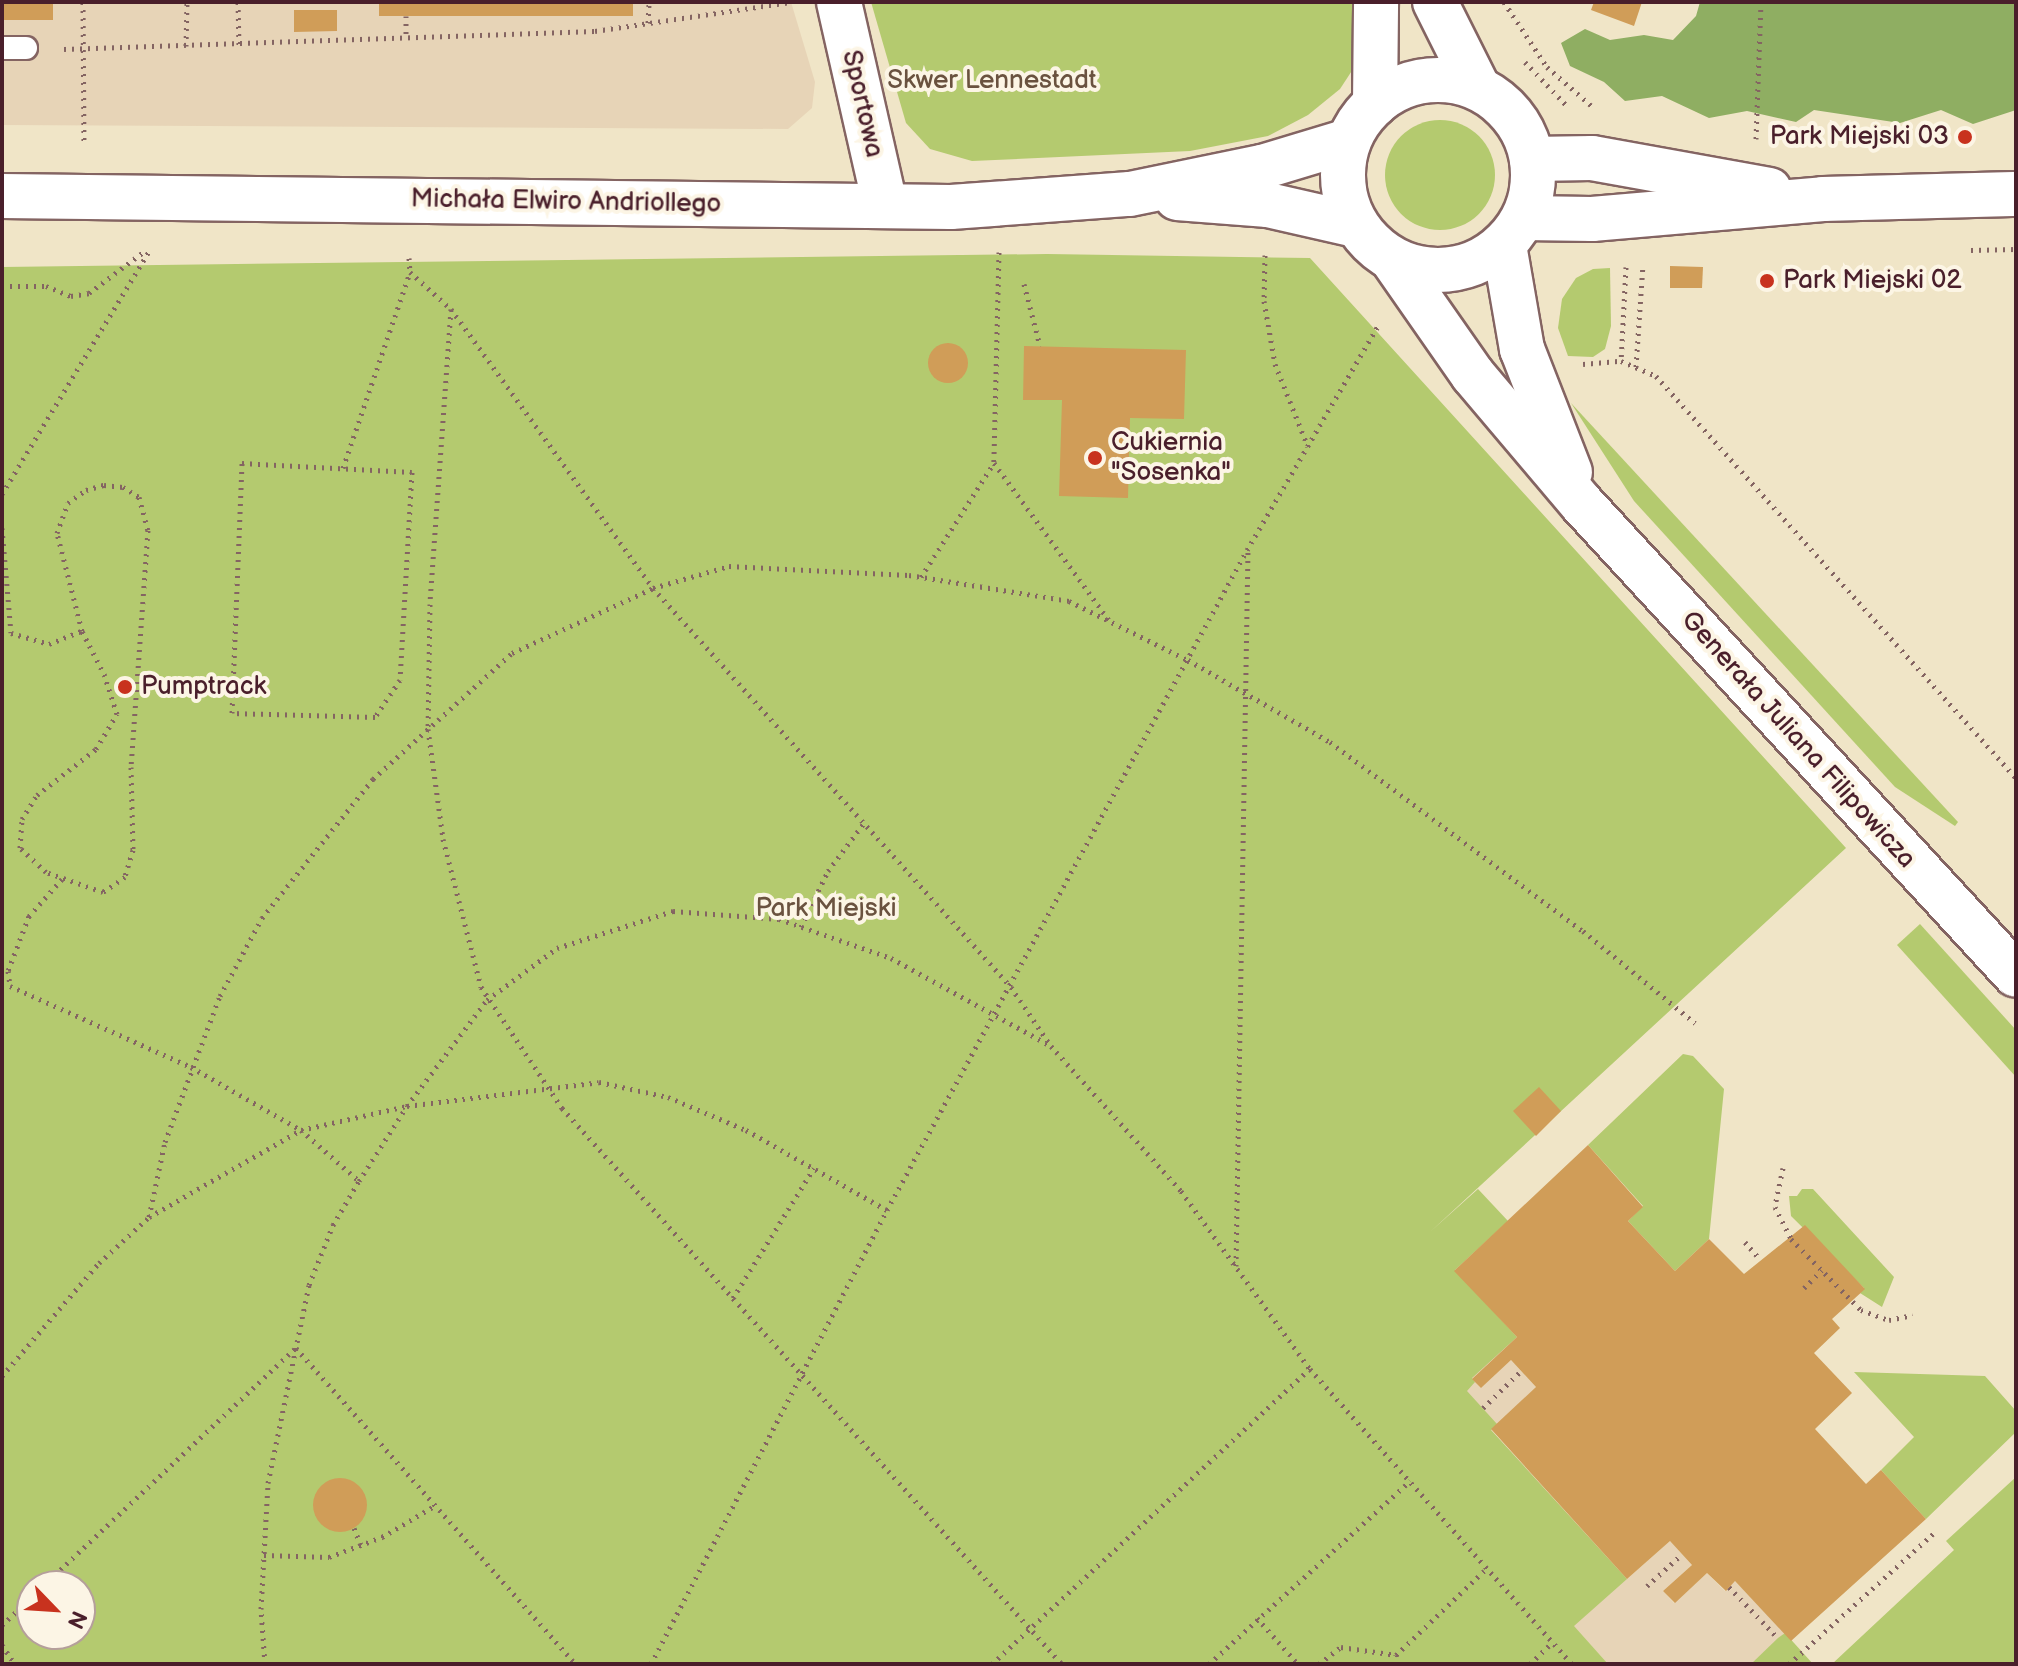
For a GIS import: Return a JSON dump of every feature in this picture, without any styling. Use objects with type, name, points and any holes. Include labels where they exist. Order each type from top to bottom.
[{"type":"street","name":"Sportowa","points":[[839,2],[885,205]]},
{"type":"street","points":[[1375,104],[1376,2]]},
{"type":"street","points":[[1435,2],[1478,88]]},
{"type":"street","points":[[1443,79],[1478,88],[1503,105],[1522,130],[1532,159],[1534,191],[1514,231],[1470,266],[1430,271],[1392,259],[1356,225],[1345,199],[1343,170],[1348,141],[1375,104],[1407,85],[1443,79]]},
{"type":"street","name":"Michała Elwiro Andriollego","points":[[2,196],[951,207],[1130,194],[1262,167],[1348,141]]},
{"type":"street","points":[[1532,159],[1604,160],[1823,199]]},
{"type":"street","name":"Michała Elwiro Andriollego","points":[[1130,194],[1268,205],[1356,225]]},
{"type":"street","points":[[1514,231],[1592,219],[1823,199],[2016,194]]},
{"type":"street","points":[[1514,231],[1522,349],[1582,504]]},
{"type":"street","name":"Generała Juliana Filipowicza","points":[[1392,259],[1473,375],[1582,504],[2016,975]]},
{"type":"lane","points":[[2,48],[26,48]]},
{"type":"path","points":[[83,2],[84,141]]},
{"type":"path","points":[[186,46],[187,2]]},
{"type":"path","points":[[238,2],[239,45]]},
{"type":"path","points":[[648,23],[649,2]]},
{"type":"path","points":[[26,48],[239,45],[595,31],[792,2]]},
{"type":"path","points":[[1755,144],[1761,2]]},
{"type":"path","points":[[406,16],[406,39]]},
{"type":"path","points":[[920,577],[994,463],[999,243]]},
{"type":"path","points":[[2,286],[46,286],[71,296],[89,293],[153,245],[2,494]]},
{"type":"path","points":[[1265,246],[1264,301],[1275,364],[1308,447]]},
{"type":"path","points":[[343,468],[410,272],[409,258]]},
{"type":"path","points":[[1621,361],[1627,261]]},
{"type":"path","points":[[410,272],[451,309],[653,588],[1011,987],[1051,1046],[1181,1191],[1310,1369],[1410,1481],[1484,1571],[1572,1664]]},
{"type":"path","points":[[1024,284],[1040,346]]},
{"type":"path","points":[[451,309],[430,604],[428,729],[443,839],[466,943],[487,1000],[545,1086],[1062,1664]]},
{"type":"path","points":[[651,1664],[887,1210],[1247,550],[1384,315]]},
{"type":"path","points":[[1577,364],[1621,361],[1656,376],[2016,778]]},
{"type":"path","points":[[242,463],[343,468],[412,472],[400,680],[375,717],[232,713],[242,463]]},
{"type":"path","points":[[994,463],[1110,621]]},
{"type":"path","points":[[123,487],[139,497],[148,517],[131,767],[133,850],[125,877],[103,892],[62,879],[20,848],[22,819],[37,795],[96,749],[117,714],[105,676],[82,631],[58,522],[68,503],[86,490],[123,487]]},
{"type":"path","points":[[2,528],[11,633],[49,644],[82,631]]},
{"type":"path","points":[[1236,1267],[1249,693],[1247,550]]},
{"type":"path","points":[[149,1217],[165,1142],[220,996],[262,918],[373,779],[512,653],[653,588],[729,566],[920,577],[1069,601],[1188,660],[1330,742],[1422,807],[1695,1023]]},
{"type":"path","points":[[801,927],[828,871],[864,823]]},
{"type":"path","points":[[62,879],[29,916],[8,971],[10,986],[191,1067],[301,1130],[359,1181]]},
{"type":"path","points":[[265,1664],[264,1555],[268,1483],[309,1285],[333,1225],[359,1181],[407,1106],[487,1000],[557,948],[673,911],[779,919],[891,958],[996,1012],[1051,1046]]},
{"type":"path","points":[[2,1376],[99,1263],[149,1217],[301,1130],[407,1106],[545,1086],[599,1082],[668,1097],[746,1130],[887,1210]]},
{"type":"path","points":[[733,1298],[814,1168]]},
{"type":"path","points":[[1783,1168],[1777,1214],[1791,1239],[1866,1314],[1889,1320],[1912,1315]]},
{"type":"path","points":[[1745,1242],[1759,1258]]},
{"type":"path","points":[[1804,1288],[1822,1270]]},
{"type":"path","points":[[296,1348],[576,1664]]},
{"type":"path","points":[[60,1570],[296,1348]]},
{"type":"path","points":[[992,1664],[1310,1369]]},
{"type":"path","points":[[1483,1408],[1521,1371]]},
{"type":"path","points":[[1209,1664],[1410,1481]]},
{"type":"path","points":[[264,1555],[329,1557],[361,1545],[436,1505]]},
{"type":"path","points":[[354,1528],[361,1545]]},
{"type":"path","points":[[1789,1664],[1936,1531]]},
{"type":"path","points":[[1647,1586],[1682,1554]]},
{"type":"path","points":[[1395,1664],[1396,1655],[1484,1571]]},
{"type":"path","points":[[1729,1587],[1778,1638]]},
{"type":"path","points":[[1257,1618],[1298,1664]]},
{"type":"path","points":[[1530,1664],[1552,1643]]},
{"type":"path","points":[[2,1645],[15,1664]]},
{"type":"path","points":[[1319,1664],[1341,1647],[1396,1655]]},
{"type":"shaded area","points":[[2,2],[791,2],[815,82],[812,108],[788,129],[2,125]]},
{"type":"shaded area","points":[[1438,1227],[1467,1259],[1455,1271],[1517,1337],[1472,1379],[1481,1388],[1511,1360],[1536,1387],[1491,1430],[1627,1579],[1670,1541],[1692,1565],[1663,1591],[1674,1603],[1707,1573],[1725,1591],[1735,1581],[1785,1633],[1751,1664],[1608,1664],[1314,1340]]},
{"type":"green space","name":"Skwer Lennestadt","points":[[871,2],[1358,2],[1357,63],[1340,89],[1308,115],[1268,136],[1190,151],[972,161],[930,149],[906,123]]},
{"type":"green space","points":[[1700,2],[2016,2],[2016,110],[1973,124],[1941,110],[1900,123],[1814,110],[1796,122],[1747,111],[1709,118],[1662,96],[1625,101],[1604,82],[1570,66],[1561,43],[1585,29],[1610,40],[1644,35],[1673,40],[1696,16]]},
{"type":"green space","points":[[1440,120],[1461,124],[1479,136],[1491,154],[1495,175],[1491,196],[1479,214],[1461,226],[1440,230],[1419,226],[1401,214],[1389,196],[1385,175],[1389,154],[1401,136],[1419,124]]},
{"type":"green space","name":"Park Miejski","points":[[1047,254],[1310,258],[1846,848],[1430,1232],[1478,1189],[1508,1221],[1455,1270],[1517,1337],[1472,1378],[1475,1382],[1467,1391],[1497,1424],[1491,1430],[1627,1579],[1574,1626],[1608,1664],[2,1664],[2,267]]},
{"type":"green space","points":[[1610,268],[1611,326],[1605,349],[1593,357],[1568,356],[1558,328],[1562,299],[1576,278],[1593,269]]},
{"type":"green space","points":[[1571,403],[1958,822],[1955,826],[1895,787],[1634,501]]},
{"type":"green space","points":[[1920,924],[2016,1030],[2016,1077],[1897,945]]},
{"type":"green space","points":[[1683,1054],[1693,1056],[1724,1089],[1709,1239],[1675,1271],[1628,1221],[1643,1206],[1588,1145]]},
{"type":"green space","points":[[1802,1189],[1813,1189],[1894,1277],[1882,1307],[1860,1293],[1864,1288],[1791,1216],[1789,1196],[1797,1196]]},
{"type":"green space","points":[[1854,1372],[1985,1376],[2016,1411],[2016,1432],[1926,1519],[1881,1470],[1914,1437]]},
{"type":"green space","points":[[2016,1477],[2016,1664],[1832,1664],[1954,1550],[1946,1541]]},
{"type":"green space","points":[[1785,1633],[1813,1664],[1751,1664],[1778,1638]]},
{"type":"building","points":[[2,2],[53,2],[53,20],[2,20]]},
{"type":"building","points":[[379,2],[633,2],[633,16],[379,16]]},
{"type":"building","points":[[1594,2],[1642,2],[1634,26],[1591,10]]},
{"type":"building","points":[[294,10],[337,10],[337,31],[294,32]]},
{"type":"building","points":[[1670,266],[1703,267],[1702,288],[1670,288]]},
{"type":"building","points":[[948,343],[962,349],[968,363],[962,377],[948,383],[934,377],[928,363],[934,349]]},
{"type":"building","name":"Cukiernia \"Sosenka\"","points":[[1024,346],[1186,350],[1184,419],[1130,418],[1128,498],[1059,496],[1062,400],[1023,400]]},
{"type":"building","points":[[1539,1087],[1561,1111],[1536,1136],[1513,1111]]},
{"type":"building","points":[[1588,1145],[1643,1207],[1628,1221],[1675,1271],[1709,1239],[1744,1274],[1805,1225],[1865,1289],[1832,1319],[1840,1328],[1814,1353],[1852,1393],[1815,1429],[1866,1484],[1881,1470],[1926,1519],[1791,1641],[1735,1581],[1726,1591],[1707,1573],[1675,1603],[1663,1591],[1692,1565],[1670,1541],[1627,1579],[1491,1429],[1536,1387],[1511,1360],[1481,1388],[1472,1379],[1517,1337],[1454,1271]]},
{"type":"building","points":[[340,1478],[359,1486],[367,1505],[359,1524],[340,1532],[321,1524],[313,1505],[321,1486]]},
{"type":"place","name":"Park Miejski 03","points":[[1965,137]]},
{"type":"place","name":"Park Miejski 02","points":[[1767,281]]},
{"type":"place","name":"Cukiernia \"Sosenka\"","points":[[1095,458]]},
{"type":"place","name":"Pumptrack","points":[[125,687]]}]
